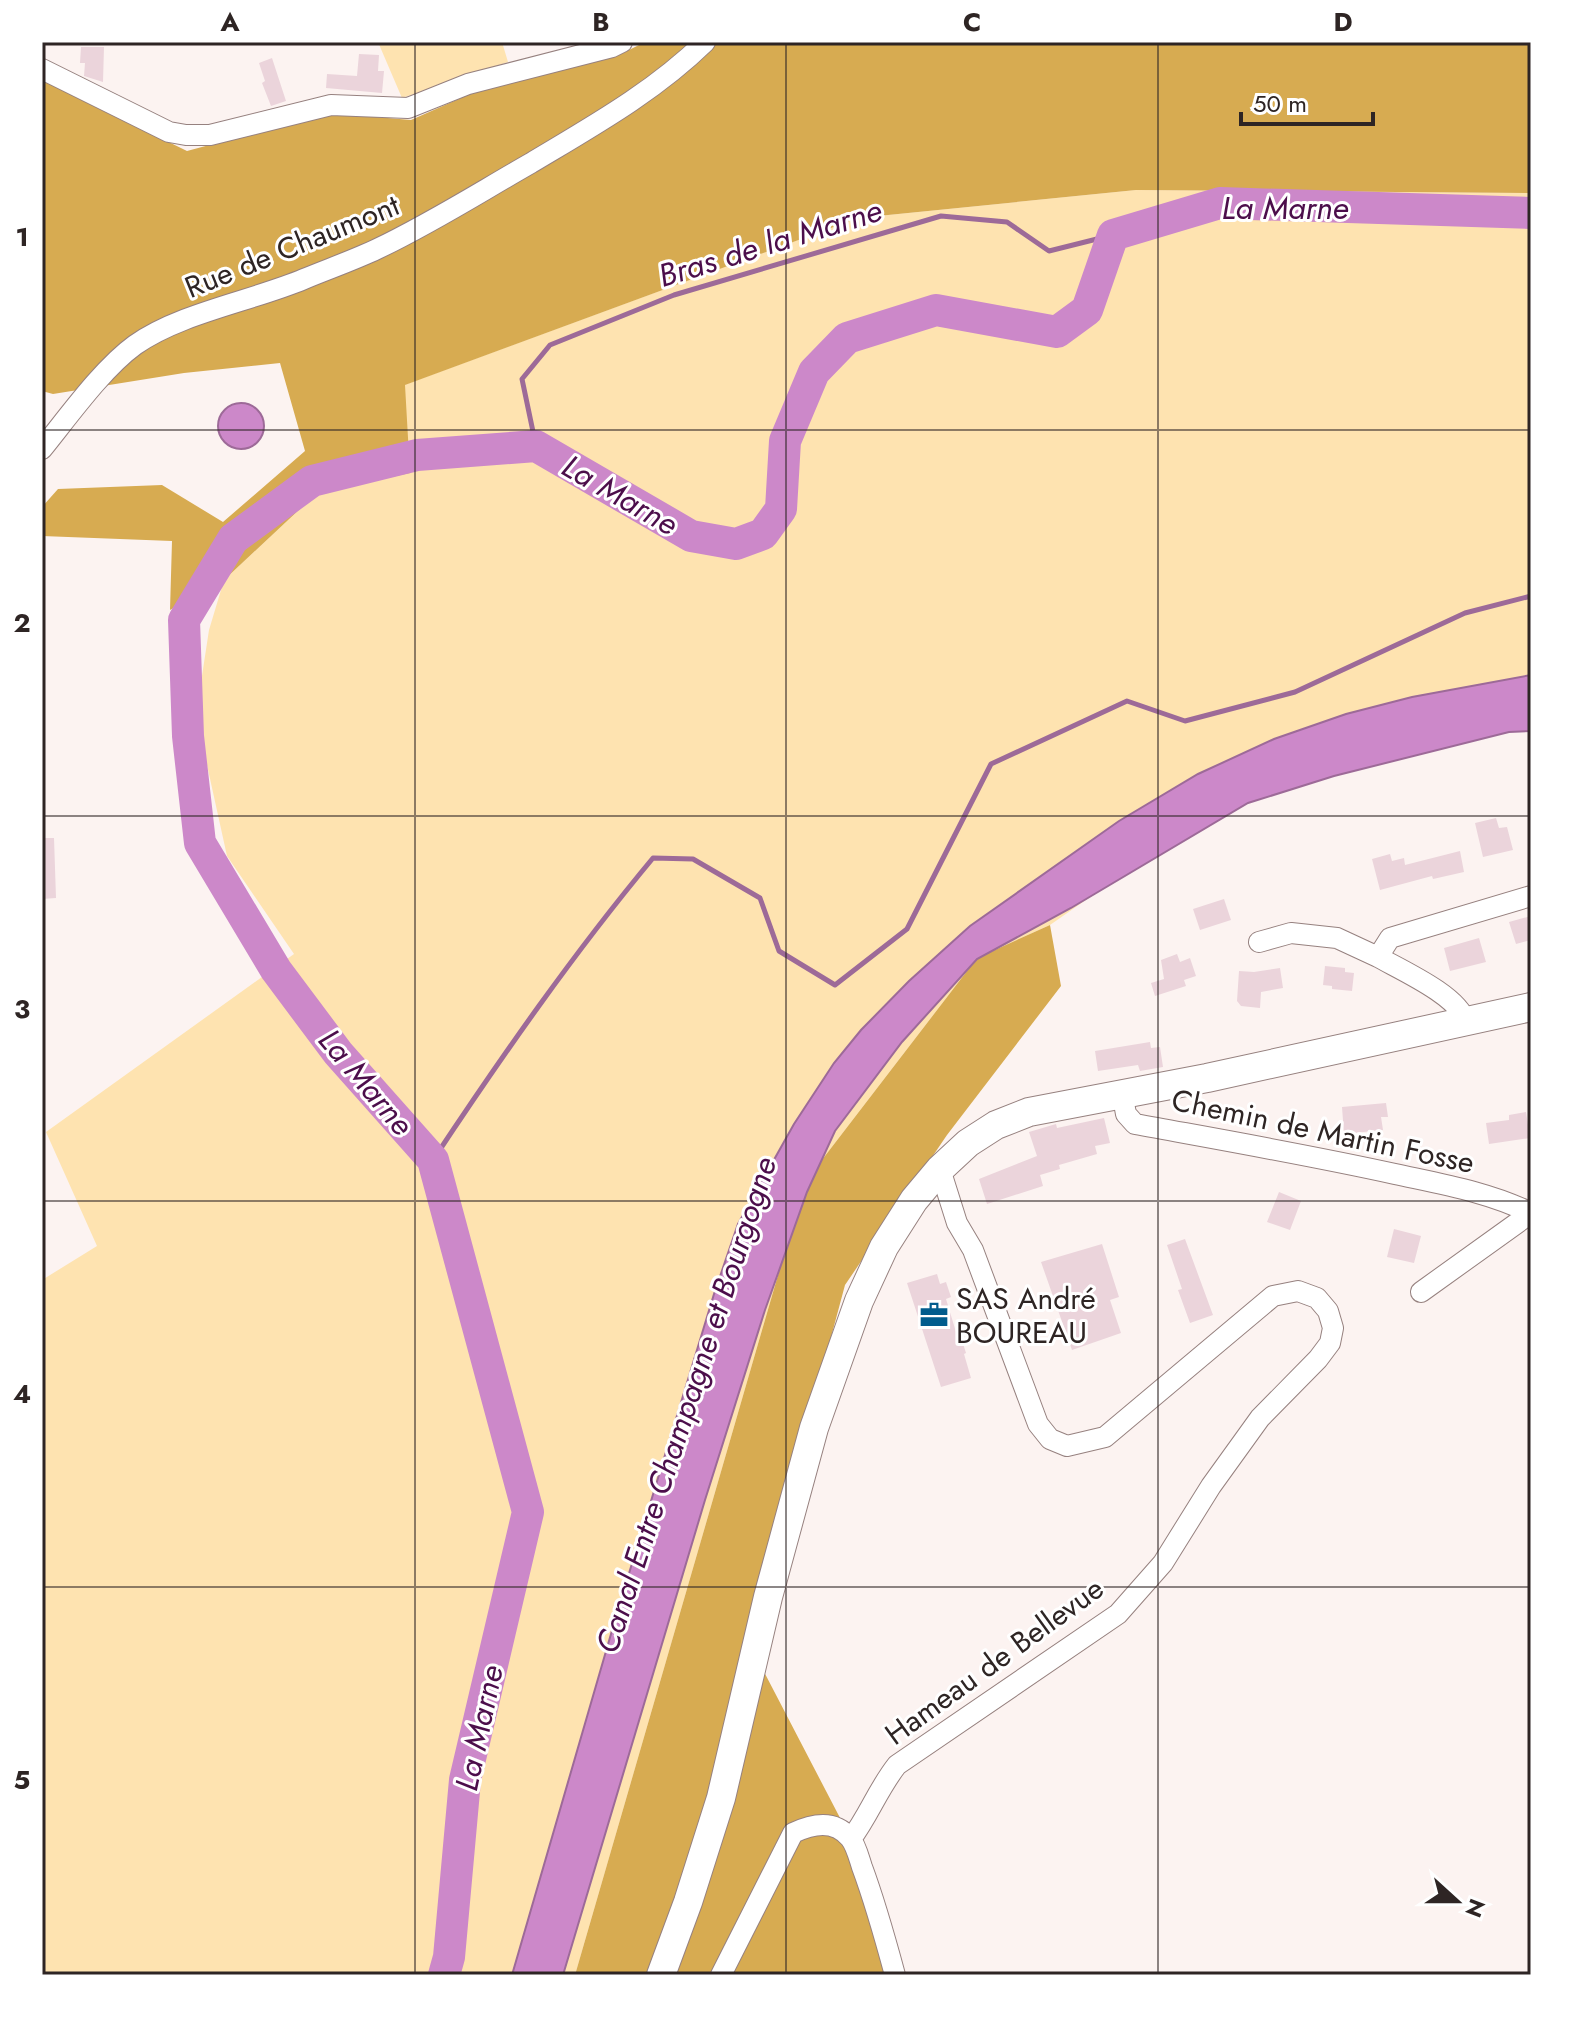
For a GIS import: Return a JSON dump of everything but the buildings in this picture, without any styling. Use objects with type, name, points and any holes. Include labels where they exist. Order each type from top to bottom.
[{"type":"street","points":[[42,69],[169,132],[210,135],[331,105],[408,108],[468,84],[622,42]]},
{"type":"street","name":"Rue de Chaumont","points":[[42,449],[82,399],[141,341],[200,315],[296,283],[376,250],[420,227],[588,129],[657,83],[705,42]]},
{"type":"street","points":[[1378,957],[1390,938],[1531,896]]},
{"type":"street","points":[[1259,942],[1291,933],[1337,938],[1378,957],[1452,1001],[1465,1021]]},
{"type":"street","points":[[661,1975],[721,1798],[768,1597],[814,1428],[859,1301],[884,1247],[914,1200],[940,1169],[968,1143],[996,1125],[1029,1112],[1207,1078],[1531,1007]]},
{"type":"street","name":"Chemin de Martin Fosse","points":[[1122,1092],[1126,1114],[1135,1124],[1437,1183],[1510,1203],[1531,1213]]},
{"type":"street","name":"Hameau de Bellevue","points":[[851,1839],[862,1825],[881,1785],[897,1765],[1118,1614],[1163,1563],[1211,1486],[1260,1418],[1318,1359],[1330,1343],[1333,1328],[1328,1311],[1317,1298],[1298,1291],[1273,1296],[1105,1437],[1067,1446],[1050,1439],[1038,1424],[973,1250],[957,1223],[940,1169]]},
{"type":"street","points":[[1421,1292],[1531,1213]]},
{"type":"street","points":[[721,1975],[793,1833],[810,1825],[826,1824],[851,1839],[874,1900],[895,1975]]},
{"type":"shaded area","points":[[378,42],[502,42],[508,62],[402,98]]},
{"type":"shaded area","points":[[645,42],[1531,42],[1531,193],[1136,190],[858,218],[405,385],[410,473],[317,493],[224,580],[170,610],[172,541],[42,536],[42,507],[58,489],[162,485],[223,522],[305,451],[280,363],[184,373],[53,394],[42,391],[42,80],[187,151],[329,113],[411,120],[477,91],[615,57]]},
{"type":"shaded area","points":[[1136,190],[1531,193],[1531,704],[1324,766],[1169,842],[1050,925],[977,958],[805,1182],[575,1975],[42,1975],[42,1280],[97,1246],[46,1132],[294,954],[227,856],[196,715],[209,630],[224,580],[317,493],[409,473],[404,385],[858,218]]},
{"type":"shaded area","points":[[1050,925],[1061,986],[947,1135],[845,1285],[749,1643],[851,1839],[895,1975],[575,1975],[805,1182],[977,958]]},
{"type":"water","points":[[241,403],[257,410],[264,426],[257,442],[241,449],[225,442],[218,426],[225,410]]},
{"type":"water","name":"Canal Entre Champagne et Bourgogne","points":[[1531,675],[1531,731],[1509,732],[1334,776],[1248,803],[1071,908],[977,959],[902,1042],[835,1131],[807,1192],[765,1310],[705,1500],[563,1975],[512,1975],[620,1603],[738,1224],[794,1124],[834,1063],[909,981],[970,926],[1119,821],[1198,774],[1274,739],[1346,714],[1412,697]]},
{"type":"waterway","name":"La Marne","points":[[444,1975],[449,1957],[465,1780],[528,1512],[433,1160],[338,1053],[276,970],[200,843],[188,736],[184,620],[233,539],[312,481],[417,455],[536,446],[691,536],[736,544],[763,534],[781,509],[785,441],[814,372],[847,338],[936,310],[1057,332],[1087,310],[1113,235],[1220,203],[1531,213]]},
{"type":"waterway","name":"Bras de la Marne","points":[[536,446],[522,379],[550,345],[674,295],[941,216],[1007,222],[1049,251],[1113,235]]},
{"type":"waterway","name":"La Marne","points":[[433,1160],[539,1006],[653,858],[693,859],[760,898],[779,951],[835,985],[907,929],[991,764],[1127,701],[1185,721],[1295,692],[1465,613],[1531,596]]},
{"type":"place","name":"SAS André BOUREAU","points":[[934,1315]]}]
